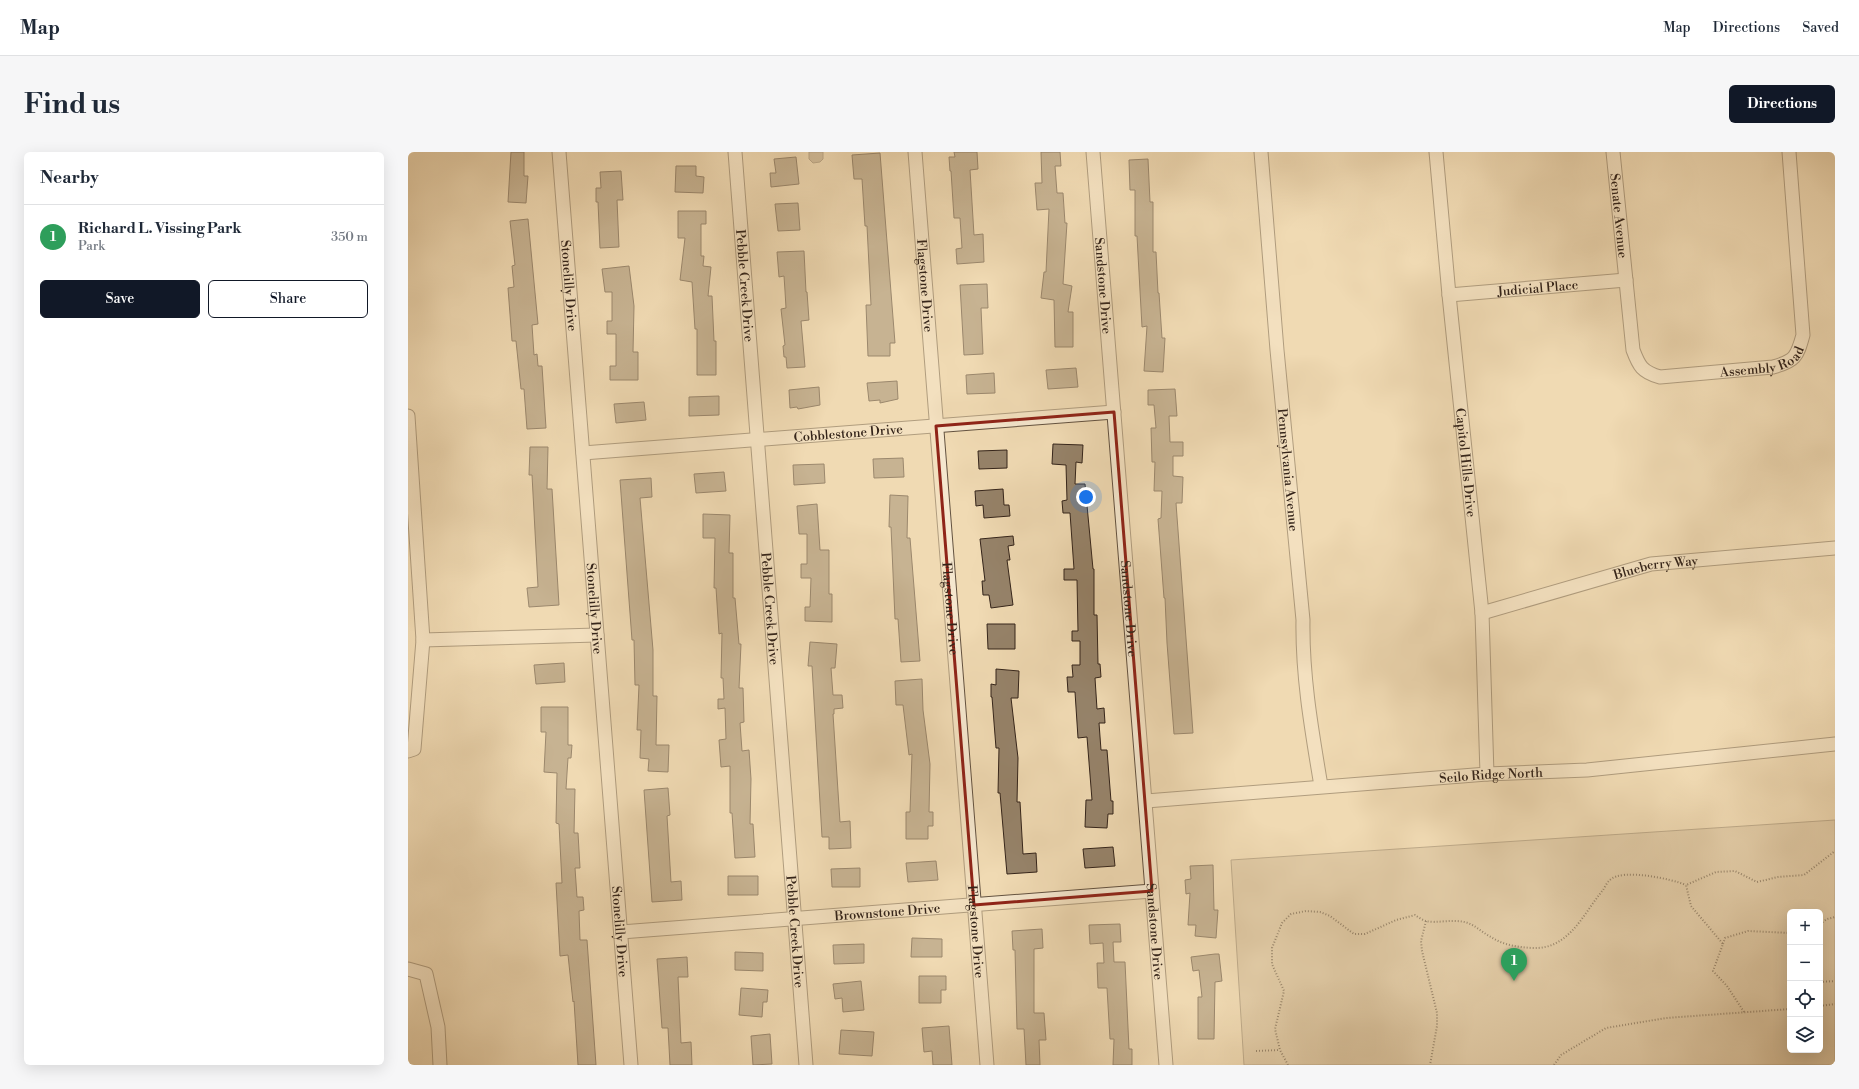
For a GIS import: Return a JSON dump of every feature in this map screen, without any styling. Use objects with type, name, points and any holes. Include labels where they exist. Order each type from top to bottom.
[{"type":"street","name":"Stonelilly Drive","points":[[558,152],[631,1065]]},
{"type":"street","name":"Pebble Creek Drive","points":[[735,152],[806,1065]]},
{"type":"street","name":"Flagstone Drive","points":[[914,152],[987,1065]]},
{"type":"street","name":"Sandstone Drive","points":[[1093,152],[1166,1065]]},
{"type":"street","name":"Pennsylvania Avenue","points":[[1261,152],[1303,620],[1303,652],[1321,786]]},
{"type":"street","name":"Capitol Hills Drive","points":[[1436,152],[1449,295],[1482,613],[1487,774]]},
{"type":"street","name":"Senate Avenue","points":[[1614,152],[1626,280]]},
{"type":"street","name":"Assembly Road","points":[[1626,280],[1633,350],[1639,366],[1651,375],[1660,377],[1773,367],[1790,363],[1799,349],[1803,335],[1789,152]]},
{"type":"street","name":"Judicial Place","points":[[1449,295],[1626,280]]},
{"type":"street","name":"Cobblestone Drive","points":[[583,453],[1114,412]]},
{"type":"street","points":[[408,416],[423,640],[414,749],[408,751]]},
{"type":"street","name":"Blueberry Way","points":[[1482,613],[1651,564],[1835,548]]},
{"type":"street","points":[[423,640],[512,636],[597,635]]},
{"type":"street","name":"Seilo Ridge North","points":[[1146,801],[1487,774],[1586,770],[1835,744]]},
{"type":"street","name":"Brownstone Drive","points":[[621,932],[1152,891]]},
{"type":"street","points":[[408,969],[426,974],[438,1027],[440,1065]]},
{"type":"path","points":[[1288,1065],[1280,1050],[1276,1029],[1284,991],[1272,964],[1272,948],[1282,923],[1291,914],[1306,911],[1320,912],[1330,916],[1354,934],[1365,934],[1391,922],[1415,915],[1426,922],[1459,921],[1470,924],[1506,945],[1534,948],[1550,946],[1564,939],[1578,926],[1610,879],[1619,876],[1634,874],[1676,881],[1686,885],[1716,872],[1735,871],[1757,882],[1778,877],[1804,875],[1835,851]]},
{"type":"path","points":[[1686,885],[1691,906],[1723,944]]},
{"type":"path","points":[[1823,922],[1835,917]]},
{"type":"path","points":[[1426,922],[1421,941],[1422,951],[1437,1013],[1437,1026],[1430,1065]]},
{"type":"path","points":[[1744,1012],[1727,986],[1713,971],[1725,938],[1748,931],[1787,933]]},
{"type":"path","points":[[1823,982],[1835,981]]},
{"type":"path","points":[[1823,1006],[1835,1004]]},
{"type":"path","points":[[1554,1065],[1561,1055],[1606,1028],[1666,1018],[1787,1008]]},
{"type":"path","points":[[1256,1050],[1280,1050]]},
{"type":"highlighted area","points":[[1114,412],[1152,891],[974,905],[936,426]]},
{"type":"shaded area","points":[[809,152],[823,152],[823,159],[820,162],[813,163],[809,159]]},
{"type":"shaded area","points":[[1835,820],[1835,1065],[1244,1065],[1231,860]]},
{"type":"building","points":[[511,152],[524,152],[524,176],[528,176],[526,203],[508,202]]},
{"type":"building","points":[[954,152],[977,152],[978,169],[970,170],[974,235],[983,234],[984,262],[957,264],[956,249],[962,248],[960,218],[954,218],[950,171],[949,157],[955,157]]},
{"type":"building","points":[[1041,152],[1060,152],[1061,166],[1055,166],[1057,193],[1063,193],[1065,223],[1067,223],[1063,284],[1072,286],[1068,312],[1073,312],[1073,347],[1055,347],[1054,300],[1041,298],[1044,272],[1046,272],[1049,209],[1037,210],[1035,183],[1042,183]]},
{"type":"building","points":[[880,153],[895,343],[890,343],[890,356],[868,356],[866,305],[871,305],[867,226],[865,226],[862,179],[854,179],[852,155]]},
{"type":"building","points":[[796,157],[799,184],[771,187],[770,173],[776,173],[774,159]]},
{"type":"building","points":[[1148,159],[1150,202],[1153,202],[1153,252],[1156,252],[1162,338],[1165,338],[1163,372],[1144,371],[1147,326],[1142,327],[1137,236],[1135,236],[1135,190],[1130,190],[1129,160]]},
{"type":"building","points":[[676,166],[696,166],[696,176],[704,177],[703,193],[675,192]]},
{"type":"building","points":[[621,171],[623,200],[617,200],[619,247],[600,248],[596,188],[601,188],[600,172]]},
{"type":"building","points":[[798,203],[800,230],[778,231],[775,204]]},
{"type":"building","points":[[678,211],[706,211],[706,224],[701,224],[701,256],[704,256],[703,266],[711,267],[708,296],[712,296],[714,341],[716,341],[716,375],[697,375],[697,329],[695,329],[692,282],[680,280],[685,238],[678,238]]},
{"type":"building","points":[[528,219],[538,324],[532,325],[534,355],[537,354],[538,366],[542,366],[546,428],[527,429],[524,389],[521,389],[516,341],[512,341],[508,288],[514,287],[512,266],[515,265],[510,221]]},
{"type":"building","points":[[804,251],[809,320],[801,321],[805,367],[787,368],[786,357],[784,357],[783,346],[785,345],[781,309],[786,308],[784,276],[779,277],[777,252]]},
{"type":"building","points":[[629,266],[634,306],[633,352],[638,352],[638,380],[610,380],[610,366],[616,366],[616,334],[607,334],[607,321],[612,321],[612,292],[605,292],[602,269]]},
{"type":"building","points":[[987,284],[988,308],[981,308],[983,354],[964,355],[960,285]]},
{"type":"building","points":[[1076,368],[1078,387],[1048,389],[1046,370]]},
{"type":"building","points":[[994,373],[995,393],[967,394],[966,375]]},
{"type":"building","points":[[897,381],[898,399],[880,403],[880,400],[869,401],[867,383]]},
{"type":"building","points":[[819,387],[820,405],[798,409],[797,407],[790,408],[789,390]]},
{"type":"building","points":[[1175,389],[1177,416],[1169,416],[1170,442],[1183,442],[1183,456],[1173,456],[1173,476],[1183,477],[1182,503],[1176,503],[1193,733],[1174,734],[1158,519],[1161,518],[1162,491],[1154,491],[1155,462],[1152,462],[1151,428],[1156,428],[1154,405],[1148,405],[1148,390]]},
{"type":"building","points":[[719,396],[719,415],[689,416],[689,397]]},
{"type":"building","points":[[644,402],[646,420],[616,423],[614,404]]},
{"type":"building","points":[[1053,444],[1083,445],[1082,463],[1076,462],[1075,484],[1085,484],[1094,569],[1094,615],[1097,615],[1098,664],[1100,664],[1101,677],[1095,678],[1097,709],[1104,708],[1105,723],[1099,723],[1101,750],[1107,750],[1111,801],[1113,801],[1113,814],[1108,814],[1107,828],[1085,827],[1086,800],[1092,800],[1087,737],[1078,738],[1075,692],[1068,692],[1067,677],[1073,677],[1072,665],[1080,665],[1080,641],[1072,641],[1072,631],[1078,631],[1077,580],[1064,580],[1064,569],[1074,569],[1070,513],[1063,513],[1062,501],[1067,500],[1066,465],[1052,464]]},
{"type":"building","points":[[530,447],[548,447],[547,489],[552,489],[559,605],[529,607],[527,588],[538,587],[532,475],[529,475]]},
{"type":"building","points":[[1007,450],[1007,468],[979,469],[978,451]]},
{"type":"building","points":[[903,458],[904,477],[874,478],[873,459]]},
{"type":"building","points":[[824,464],[825,483],[794,485],[793,465]]},
{"type":"building","points":[[724,472],[726,491],[696,493],[694,474]]},
{"type":"building","points":[[651,478],[652,497],[640,498],[653,650],[653,696],[657,696],[656,745],[669,745],[668,772],[648,771],[649,759],[640,758],[641,730],[637,730],[639,685],[635,685],[634,640],[632,640],[620,480]]},
{"type":"building","points":[[1003,489],[1004,505],[1009,505],[1010,516],[984,518],[983,505],[976,506],[975,491]]},
{"type":"building","points":[[890,495],[908,496],[907,538],[910,538],[920,661],[901,662],[898,619],[895,619],[891,527],[889,527]]},
{"type":"building","points":[[817,504],[820,550],[829,550],[829,594],[832,594],[832,622],[805,621],[805,607],[810,607],[811,578],[801,578],[801,564],[807,564],[807,534],[799,534],[797,506]]},
{"type":"building","points":[[703,514],[730,515],[729,553],[733,553],[733,598],[735,598],[739,644],[741,644],[739,688],[743,688],[744,722],[740,723],[742,751],[749,750],[751,779],[750,824],[753,824],[755,857],[735,858],[732,813],[730,813],[730,766],[721,767],[719,740],[726,739],[725,708],[718,709],[718,699],[724,699],[723,678],[721,678],[722,633],[719,634],[716,588],[714,588],[715,538],[703,538]]},
{"type":"building","points":[[1013,536],[1014,545],[1008,546],[1010,560],[1007,560],[1013,605],[991,608],[989,595],[983,595],[982,581],[985,581],[980,539]]},
{"type":"building","points":[[987,624],[1015,624],[1015,649],[988,649]]},
{"type":"building","points":[[810,642],[837,644],[835,668],[831,668],[833,695],[842,695],[843,708],[834,709],[833,714],[840,822],[850,821],[851,848],[829,849],[829,837],[822,837],[812,666],[808,666]]},
{"type":"building","points":[[564,663],[565,682],[536,684],[534,665]]},
{"type":"building","points":[[996,669],[1019,671],[1018,698],[1011,698],[1018,758],[1017,802],[1020,802],[1023,854],[1036,853],[1037,872],[1007,874],[1000,793],[998,793],[999,748],[996,748],[991,697],[991,684],[996,685]]},
{"type":"building","points":[[922,679],[923,710],[930,764],[929,812],[933,812],[933,826],[928,826],[928,839],[906,839],[906,812],[910,812],[912,754],[909,755],[903,705],[896,705],[895,681]]},
{"type":"building","points":[[541,707],[568,707],[568,745],[572,745],[571,758],[568,758],[566,789],[575,789],[574,833],[578,833],[580,868],[575,868],[577,897],[583,897],[584,910],[579,911],[580,940],[587,940],[596,1065],[578,1065],[574,1001],[573,1002],[568,955],[560,956],[556,883],[562,883],[559,824],[556,823],[557,773],[544,772],[546,732],[541,732]]},
{"type":"building","points":[[668,788],[670,815],[667,816],[671,882],[681,881],[682,900],[652,902],[644,790]]},
{"type":"building","points":[[1113,847],[1115,866],[1085,868],[1083,849]]},
{"type":"building","points":[[936,861],[938,880],[908,882],[906,863]]},
{"type":"building","points":[[1213,865],[1214,910],[1218,910],[1216,938],[1195,936],[1196,925],[1188,925],[1190,893],[1186,894],[1185,880],[1191,879],[1190,866]]},
{"type":"building","points":[[860,868],[860,887],[832,887],[831,869]]},
{"type":"building","points":[[728,876],[758,876],[758,895],[728,895]]},
{"type":"building","points":[[1120,924],[1121,942],[1113,942],[1114,962],[1125,962],[1129,1049],[1132,1049],[1132,1065],[1113,1065],[1114,1039],[1110,1039],[1107,988],[1098,988],[1097,963],[1104,963],[1103,943],[1090,944],[1089,925]]},
{"type":"building","points":[[1042,929],[1043,948],[1034,949],[1034,1013],[1044,1013],[1046,1040],[1039,1040],[1040,1065],[1026,1065],[1024,1029],[1017,1029],[1015,950],[1013,950],[1012,931]]},
{"type":"building","points":[[912,938],[942,939],[942,957],[911,957]]},
{"type":"building","points":[[864,944],[864,963],[834,964],[833,945]]},
{"type":"building","points":[[735,952],[763,953],[763,971],[735,970]]},
{"type":"building","points":[[1219,954],[1222,981],[1215,982],[1214,1039],[1198,1039],[1198,997],[1202,997],[1199,970],[1193,971],[1191,957]]},
{"type":"building","points":[[687,957],[688,977],[678,977],[681,1043],[691,1042],[692,1065],[670,1065],[668,1028],[662,1028],[657,959]]},
{"type":"building","points":[[919,976],[946,976],[946,990],[941,990],[941,1003],[919,1003]]},
{"type":"building","points":[[861,981],[864,1010],[843,1012],[842,998],[835,999],[833,984]]},
{"type":"building","points":[[741,988],[768,990],[767,1002],[763,1002],[762,1017],[739,1015]]},
{"type":"building","points":[[949,1026],[952,1065],[933,1065],[932,1051],[924,1052],[922,1028]]},
{"type":"building","points":[[841,1030],[874,1032],[872,1056],[839,1054]]},
{"type":"building","points":[[770,1034],[772,1064],[753,1065],[751,1036]]},
{"type":"place","name":"Richard L. Vissing Park","points":[[1514,981]]}]
